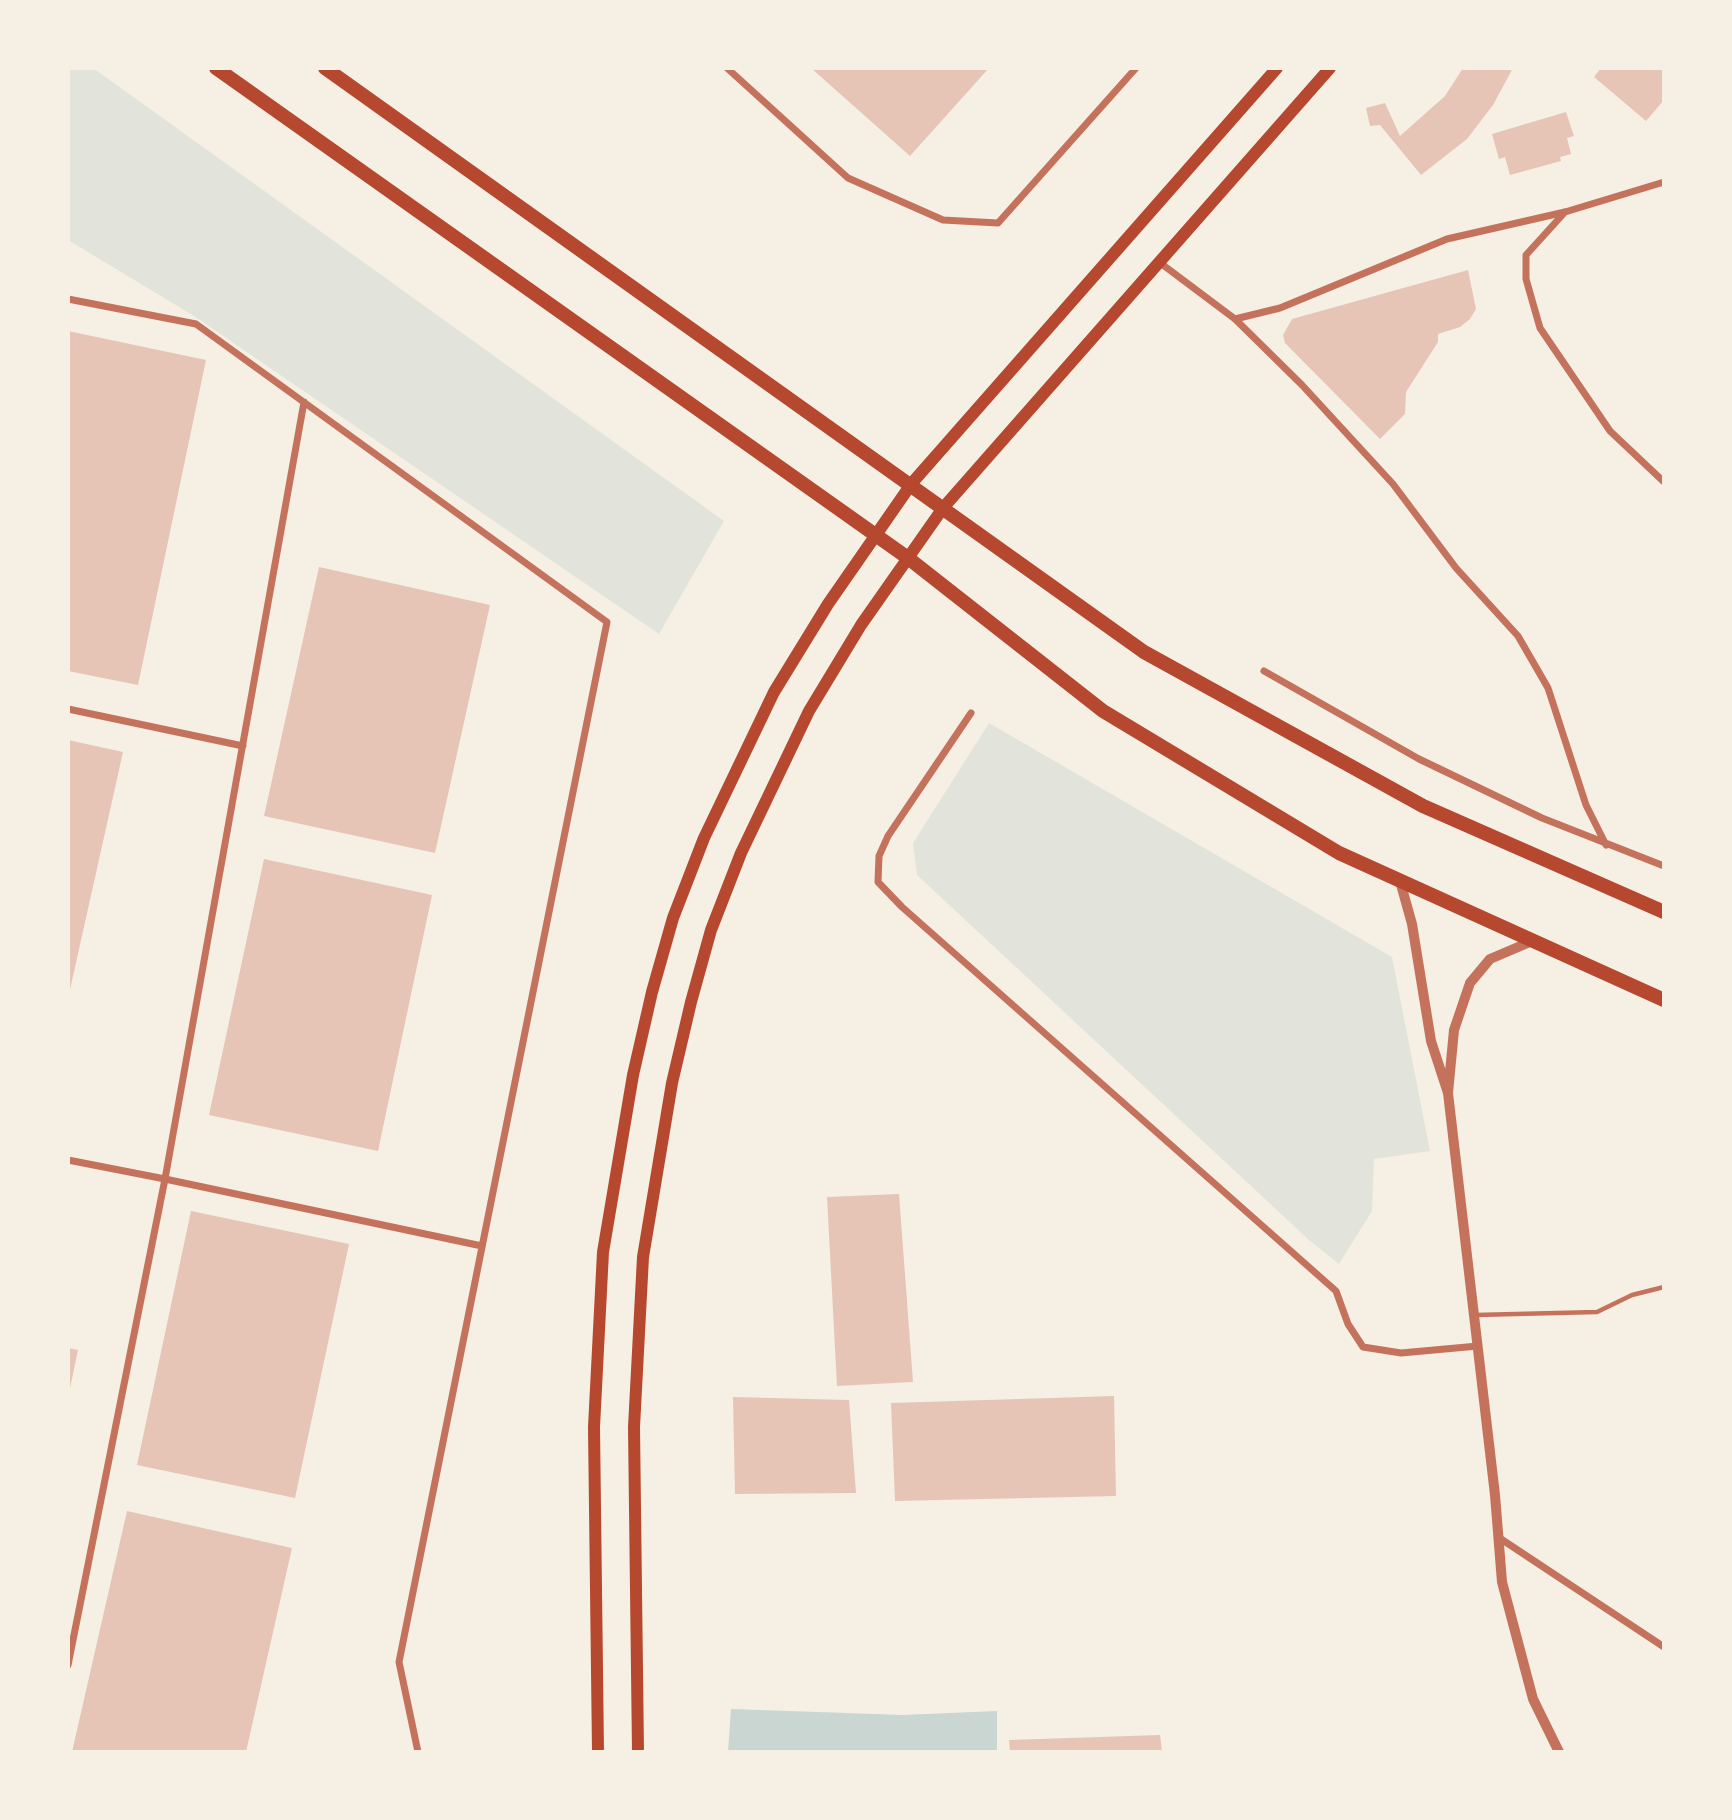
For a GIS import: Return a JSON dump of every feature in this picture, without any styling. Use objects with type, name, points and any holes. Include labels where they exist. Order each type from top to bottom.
[{"type":"main road","points":[[216,68],[908,558],[1103,710],[1339,853],[1530,942],[1664,1000]]},
{"type":"main road","points":[[325,68],[1144,652],[1423,806],[1664,912]]},
{"type":"main road","points":[[598,1752],[594,1427],[603,1252],[633,1075],[673,918],[704,838],[775,692],[828,604],[912,484],[1278,68]]},
{"type":"main road","points":[[638,1752],[634,1427],[643,1257],[672,1083],[711,930],[741,853],[809,711],[861,625],[943,508],[1331,68]]},
{"type":"street","points":[[727,68],[848,178],[943,220],[998,223],[1136,68]]},
{"type":"street","points":[[1235,319],[1280,308],[1447,239],[1565,212],[1664,182]]},
{"type":"street","points":[[1565,212],[1526,256],[1526,279],[1540,328],[1611,430],[1664,481]]},
{"type":"street","points":[[1159,262],[1235,319],[1301,385],[1393,484],[1455,568],[1518,636],[1548,688],[1586,805],[1606,845]]},
{"type":"street","points":[[68,299],[196,324],[607,622],[399,1662],[418,1752]]},
{"type":"street","points":[[68,1665],[165,1179],[304,402]]},
{"type":"street","points":[[1264,671],[1419,759],[1606,845],[1664,866]]},
{"type":"street","points":[[68,709],[243,746]]},
{"type":"street","points":[[971,713],[888,836],[879,856],[878,882],[902,907],[1336,1291],[1348,1324],[1363,1347],[1401,1353],[1478,1346]]},
{"type":"street","points":[[1400,881],[1412,924],[1432,1041],[1448,1093],[1475,1315],[1502,1582],[1534,1699],[1559,1752]]},
{"type":"street","points":[[1448,1093],[1454,1030],[1470,983],[1490,959],[1530,942]]},
{"type":"street","points":[[68,1160],[482,1246]]},
{"type":"street","points":[[1498,1537],[1664,1647]]},
{"type":"lane","points":[[1475,1315],[1597,1312],[1632,1295],[1664,1286]]},
{"type":"shaded area","points":[[68,68],[93,68],[724,521],[659,634],[194,316],[68,240]]},
{"type":"shaded area","points":[[989,723],[1392,957],[1430,1151],[1374,1159],[1372,1211],[1339,1264],[1309,1240],[917,875],[913,843]]},
{"type":"shaded area","points":[[731,1709],[903,1715],[997,1711],[997,1752],[728,1752]]},
{"type":"building","points":[[811,68],[989,68],[910,156]]},
{"type":"building","points":[[1463,68],[1513,68],[1493,105],[1467,139],[1421,175],[1380,125],[1370,126],[1366,108],[1385,103],[1400,136],[1445,96]]},
{"type":"building","points":[[1601,68],[1664,68],[1664,100],[1646,121],[1594,77]]},
{"type":"building","points":[[1566,112],[1574,136],[1567,138],[1571,154],[1560,157],[1561,161],[1510,175],[1505,157],[1499,159],[1492,134]]},
{"type":"building","points":[[1468,270],[1476,309],[1470,319],[1460,327],[1438,334],[1438,342],[1406,392],[1405,414],[1380,439],[1285,343],[1283,335],[1292,319]]},
{"type":"building","points":[[68,331],[206,360],[138,685],[68,671]]},
{"type":"building","points":[[319,567],[490,605],[435,853],[264,816]]},
{"type":"building","points":[[68,740],[123,752],[69,994],[68,994]]},
{"type":"building","points":[[264,859],[432,895],[378,1151],[209,1115]]},
{"type":"building","points":[[899,1194],[913,1382],[837,1386],[827,1197]]},
{"type":"building","points":[[191,1211],[349,1244],[295,1498],[137,1465]]},
{"type":"building","points":[[68,1348],[78,1350],[69,1393],[68,1393]]},
{"type":"building","points":[[1114,1396],[1116,1496],[895,1501],[891,1403]]},
{"type":"building","points":[[733,1397],[849,1400],[856,1493],[735,1494]]},
{"type":"building","points":[[127,1511],[292,1548],[246,1752],[72,1752]]},
{"type":"building","points":[[1160,1735],[1162,1752],[1010,1752],[1009,1740]]}]
